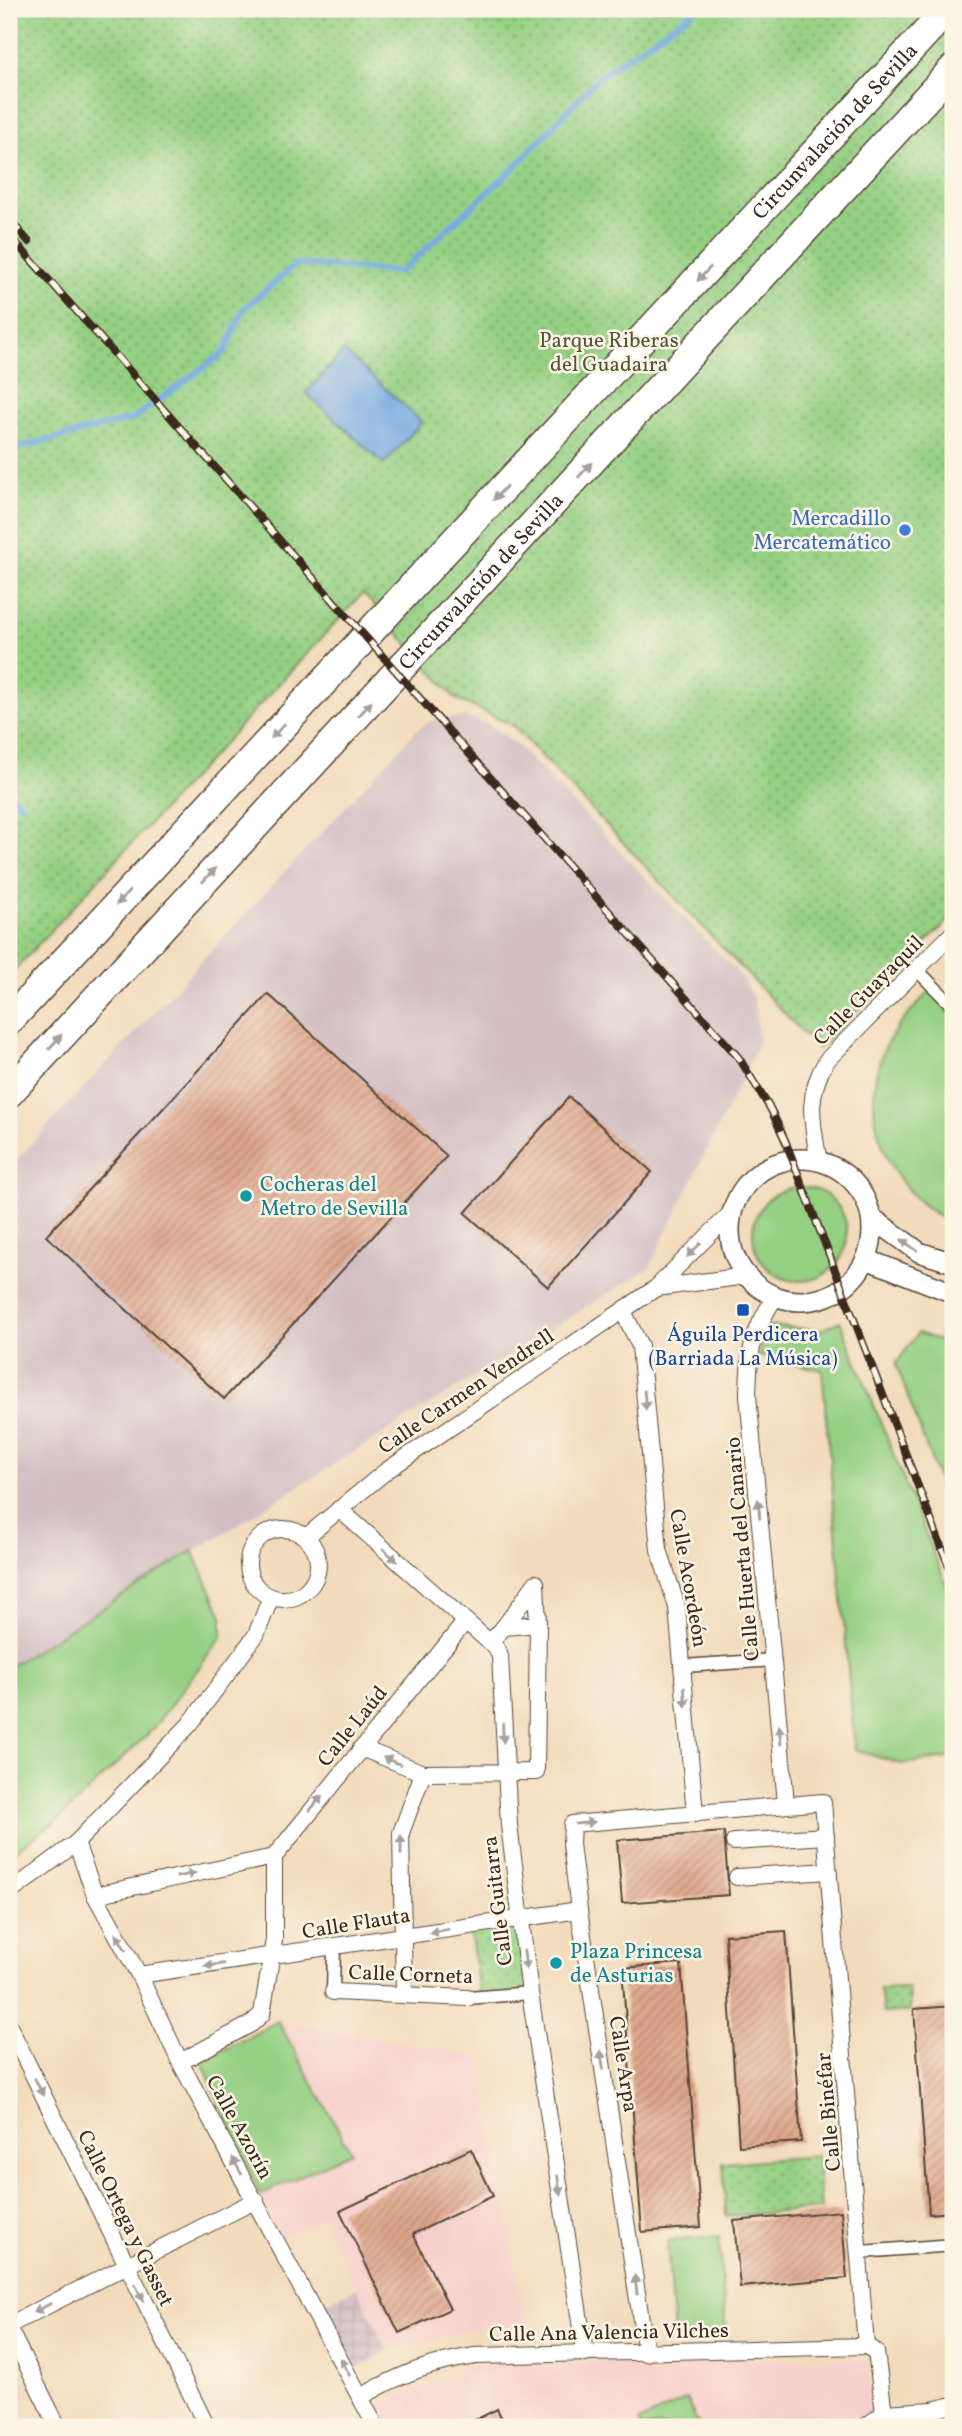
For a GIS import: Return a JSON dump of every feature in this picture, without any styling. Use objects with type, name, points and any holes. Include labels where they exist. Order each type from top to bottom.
[{"type":"highway","name":"Circunvalación de Sevilla","points":[[9,1021],[948,9]]},
{"type":"highway","name":"Circunvalación de Sevilla","points":[[9,1093],[953,69]]},
{"type":"street","name":"Calle Guayaquil","points":[[819,1162],[810,1114],[815,1080],[827,1060],[953,933]]},
{"type":"street","points":[[917,970],[953,1006]]},
{"type":"street","points":[[797,1160],[819,1162],[838,1169],[853,1182],[864,1199],[871,1217],[872,1239],[866,1259],[846,1284],[818,1300],[796,1301],[775,1297],[746,1276],[734,1257],[730,1234],[732,1212],[741,1192],[756,1175],[775,1164],[797,1160]]},
{"type":"street","name":"Calle Carmen Vendrell","points":[[306,1538],[414,1451],[656,1288],[732,1212]]},
{"type":"street","points":[[871,1217],[919,1252],[953,1263]]},
{"type":"street","points":[[866,1259],[953,1293]]},
{"type":"street","name":"Calle Carmen Vendrell","points":[[656,1288],[746,1276]]},
{"type":"street","name":"Calle Huerta del Canario","points":[[775,1297],[755,1328],[749,1359],[748,1395],[786,1804]]},
{"type":"street","name":"Calle Acordeón","points":[[623,1311],[640,1346],[659,1550],[677,1607],[695,1814]]},
{"type":"street","points":[[340,1509],[490,1643],[536,1583],[536,1772],[423,1773],[361,1748]]},
{"type":"street","points":[[273,1530],[296,1531],[306,1538],[318,1558],[314,1580],[298,1595],[287,1599],[271,1597],[257,1587],[250,1578],[249,1555],[254,1544],[273,1530]]},
{"type":"street","points":[[9,1894],[76,1843],[190,1724],[256,1635],[271,1597]]},
{"type":"street","name":"Calle Laúd","points":[[274,1857],[465,1622]]},
{"type":"street","points":[[504,1627],[538,1623]]},
{"type":"street","name":"Calle Guitarra","points":[[490,1643],[500,1656],[505,1774],[520,1918],[585,2354]]},
{"type":"street","points":[[683,1667],[774,1660]]},
{"type":"street","points":[[404,1995],[401,1833],[423,1773]]},
{"type":"street","name":"Calle Arpa","points":[[646,2353],[579,1910],[571,1844],[572,1824],[823,1802]]},
{"type":"street","name":"Calle Binéfar","points":[[823,1802],[861,2252],[866,2346],[876,2352],[884,2413]]},
{"type":"street","points":[[734,1842],[826,1836]]},
{"type":"street","name":"Calle Azorín","points":[[76,1843],[96,1895],[139,1975],[180,2062],[376,2427]]},
{"type":"street","points":[[96,1895],[274,1857],[272,1957],[262,2014],[251,2024],[180,2062]]},
{"type":"street","points":[[737,1877],[829,1871]]},
{"type":"street","name":"Calle Flauta","points":[[139,1975],[334,1949],[579,1910]]},
{"type":"street","points":[[332,1992],[334,1949]]},
{"type":"street","name":"Calle Corneta","points":[[332,1992],[468,1998],[530,1993]]},
{"type":"street","name":"Calle Ortega y Gasset","points":[[9,2026],[207,2427]]},
{"type":"street","points":[[58,2427],[9,2327],[256,2200]]},
{"type":"street","points":[[861,2252],[953,2245]]},
{"type":"street","name":"Calle Ana Valencia Vilches","points":[[361,2397],[402,2373],[440,2361],[475,2356],[866,2346]]},
{"type":"street","points":[[865,2427],[884,2413],[932,2410],[953,2405]]},
{"type":"street","points":[[932,2410],[933,2427]]},
{"type":"shaded area","name":"Cocheras del Metro de Sevilla","points":[[466,717],[486,723],[516,744],[741,976],[754,1000],[759,1043],[649,1268],[9,1667],[9,1168],[418,729],[432,720]]},
{"type":"shaded area","points":[[278,2021],[480,2057],[526,2327],[469,2330],[387,2351],[323,2217],[280,2237],[202,2062]]},
{"type":"shaded area","points":[[357,2288],[387,2351],[358,2368],[322,2305]]},
{"type":"shaded area","points":[[866,2359],[873,2410],[848,2427],[386,2427],[376,2407],[479,2364]]},
{"type":"green space","name":"Parque Riberas del Guadaira","points":[[9,9],[953,9],[953,916],[818,1049],[512,725],[456,699],[363,593],[9,976]]},
{"type":"green space","points":[[930,991],[953,1016],[953,1223],[930,1211],[911,1193],[895,1172],[876,1123],[874,1097],[877,1071],[886,1046],[900,1024]]},
{"type":"green space","points":[[791,1187],[809,1187],[834,1200],[844,1216],[847,1234],[844,1252],[834,1268],[809,1281],[791,1281],[766,1268],[753,1243],[753,1225],[766,1200]]},
{"type":"green space","points":[[840,1321],[953,1602],[953,1755],[948,1758],[901,1764],[855,1750],[822,1370],[759,1356],[764,1326],[822,1330]]},
{"type":"green space","points":[[918,1333],[953,1345],[953,1519],[896,1364]]},
{"type":"green space","points":[[193,1551],[222,1616],[222,1637],[151,1731],[60,1818],[9,1855],[9,1667]]},
{"type":"green space","points":[[520,1918],[530,1993],[480,1997],[469,1925]]},
{"type":"green space","points":[[908,1988],[910,2011],[883,2013],[880,1989]]},
{"type":"green space","points":[[278,2021],[351,2152],[260,2195],[202,2062]]},
{"type":"green space","points":[[817,2156],[821,2209],[726,2216],[723,2163]]},
{"type":"green space","points":[[719,2237],[726,2334],[674,2338],[667,2241]]},
{"type":"green space","points":[[686,2399],[700,2427],[641,2427],[639,2422]]},
{"type":"water","points":[[344,351],[422,422],[384,464],[306,393]]},
{"type":"building","name":"Cocheras del Metro de Sevilla","points":[[268,994],[447,1156],[224,1399],[46,1236]]},
{"type":"building","points":[[569,1097],[652,1172],[548,1287],[465,1213]]},
{"type":"building","points":[[724,1832],[729,1895],[622,1903],[617,1840]]},
{"type":"building","points":[[786,1931],[801,2142],[739,2146],[725,1935]]},
{"type":"building","points":[[681,1963],[701,2227],[642,2232],[622,1968]]},
{"type":"building","points":[[953,2006],[953,2212],[929,2214],[914,2009]]},
{"type":"building","points":[[471,2149],[493,2196],[413,2234],[450,2309],[399,2333],[340,2211]]},
{"type":"building","points":[[841,2211],[847,2278],[740,2287],[734,2221]]},
{"type":"building","points":[[497,2409],[506,2427],[461,2427]]},
{"type":"waterway","points":[[9,450],[133,419],[225,352],[244,309],[296,264],[400,272],[512,170],[601,75],[697,9]]},
{"type":"waterway","points":[[9,794],[21,805]]},
{"type":"railway","points":[[9,219],[29,242]]},
{"type":"railway","points":[[9,235],[739,1058],[771,1110],[785,1140],[953,1577]]},
{"type":"place","name":"Mercadillo Mercatemático","points":[[905,530]]},
{"type":"place","name":"Cocheras del Metro de Sevilla","points":[[246,1196]]},
{"type":"place","name":"Águila Perdicera (Barriada La Música)","points":[[743,1310]]},
{"type":"place","name":"Plaza Princesa de Asturias","points":[[556,1963]]}]
